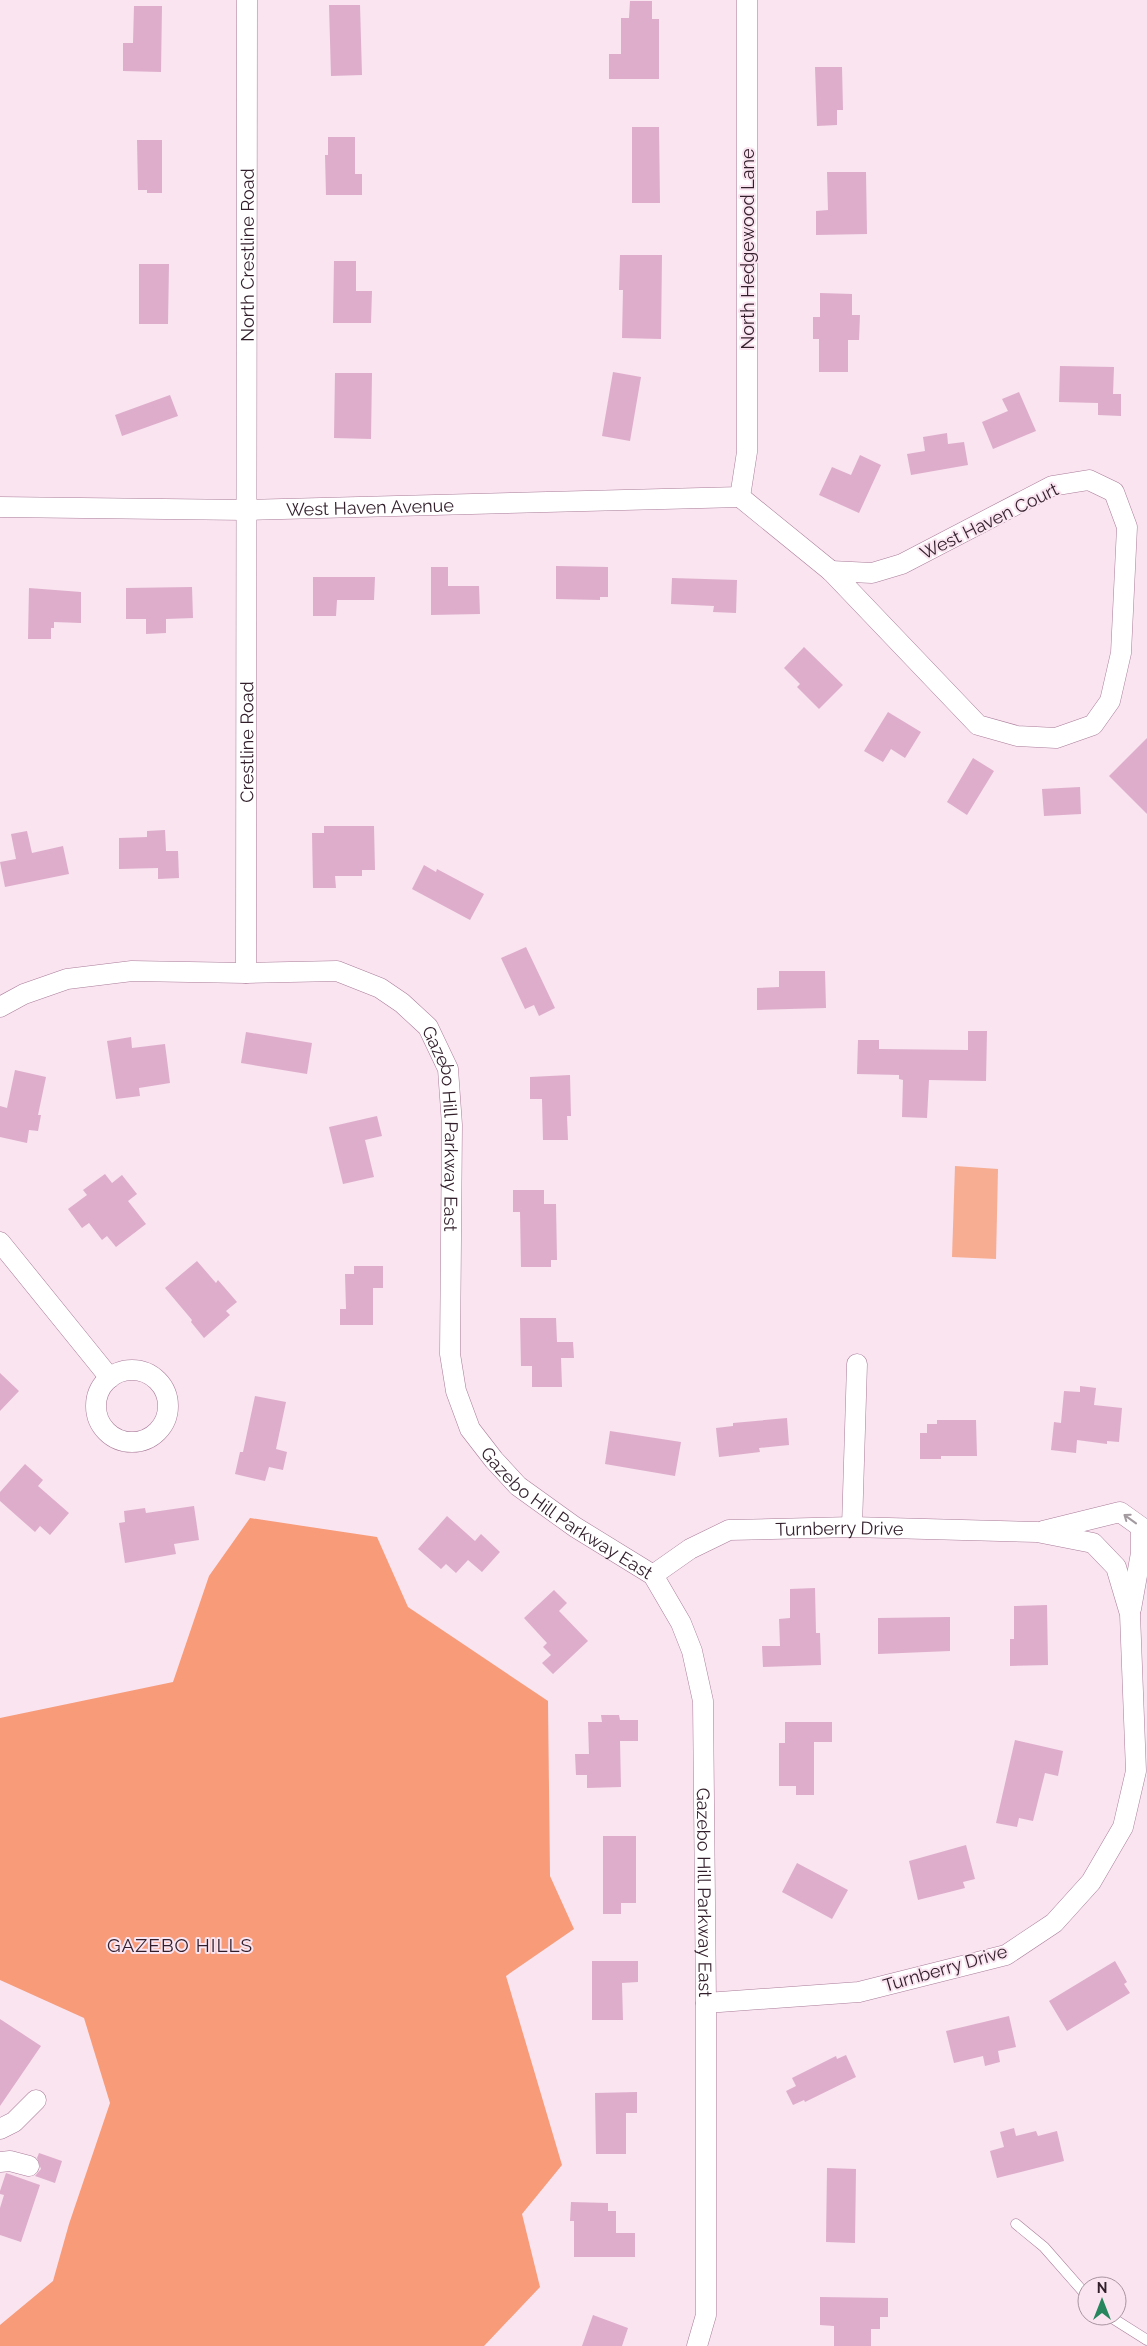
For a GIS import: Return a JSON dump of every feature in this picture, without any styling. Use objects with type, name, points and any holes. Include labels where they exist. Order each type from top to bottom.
[{"type":"street","name":"North Crestline Road","points":[[246,510],[247,0]]},
{"type":"street","name":"North Hedgewood Lane","points":[[740,497],[747,452],[747,0]]},
{"type":"street","name":"West Haven Court","points":[[740,497],[831,571],[978,725],[1017,736],[1056,738],[1093,725],[1110,701],[1121,653],[1126,527],[1114,492],[1089,480],[1052,486],[902,564],[872,573],[831,571]]},
{"type":"street","name":"West Haven Avenue","points":[[0,507],[246,510],[740,497]]},
{"type":"street","name":"Crestline Road","points":[[246,510],[246,973]]},
{"type":"street","name":"Gazebo Hill Parkway East","points":[[0,1007],[24,994],[67,979],[132,971],[246,973],[337,971],[380,988],[402,1002],[428,1027],[448,1069],[452,1125],[450,1354],[456,1392],[470,1428],[494,1460],[518,1486],[575,1527],[653,1575],[680,1623],[689,1644],[703,1701],[706,2002],[706,2315],[697,2346]]},
{"type":"street","points":[[0,1242],[110,1378]]},
{"type":"street","points":[[852,1527],[857,1364]]},
{"type":"street","name":"Turnberry Drive","points":[[706,2002],[859,1992],[1006,1954],[1054,1923],[1091,1882],[1123,1827],[1136,1771],[1130,1614],[1141,1553],[1141,1527],[1120,1512],[1037,1532]]},
{"type":"street","name":"Turnberry Drive","points":[[653,1575],[690,1549],[729,1530],[852,1527],[1037,1532],[1093,1543],[1116,1567],[1130,1614]]},
{"type":"street","points":[[0,2129],[14,2122],[36,2100]]},
{"type":"street","points":[[0,2162],[10,2161],[29,2166]]},
{"type":"lane","points":[[1016,2224],[1044,2247],[1077,2285]]},
{"type":"lane","points":[[1122,2326],[1147,2340]]},
{"type":"shaded area","points":[[955,1166],[998,1169],[996,1259],[952,1257]]},
{"type":"shaded area","points":[[250,1518],[377,1537],[408,1607],[548,1701],[550,1876],[574,1929],[506,1976],[562,2165],[522,2214],[540,2287],[484,2346],[0,2346],[0,2325],[53,2281],[69,2224],[110,2103],[84,2018],[0,1980],[0,1718],[173,1682],[209,1576]]},
{"type":"building","points":[[630,1],[652,1],[652,19],[659,19],[659,79],[609,79],[609,54],[621,54],[621,18],[629,18]]},
{"type":"building","points":[[329,5],[360,5],[362,75],[331,76]]},
{"type":"building","points":[[134,6],[162,6],[161,72],[123,71],[123,43],[133,43]]},
{"type":"building","points":[[815,67],[842,67],[843,110],[837,110],[837,125],[817,126]]},
{"type":"building","points":[[632,127],[659,127],[660,203],[632,203]]},
{"type":"building","points":[[328,137],[355,137],[355,174],[362,174],[362,195],[326,195],[325,155],[328,155]]},
{"type":"building","points":[[137,140],[162,140],[162,193],[147,193],[147,190],[138,190]]},
{"type":"building","points":[[827,172],[866,172],[867,234],[816,235],[816,211],[828,210]]},
{"type":"building","points":[[620,255],[662,255],[661,339],[622,338],[623,290],[619,290]]},
{"type":"building","points":[[334,261],[356,261],[356,291],[372,291],[371,323],[333,323]]},
{"type":"building","points":[[139,264],[169,264],[168,324],[139,324]]},
{"type":"building","points":[[820,293],[852,294],[852,315],[860,315],[859,340],[848,340],[848,372],[819,372],[819,339],[813,339],[813,317],[820,317]]},
{"type":"building","points":[[1060,366],[1114,367],[1113,394],[1121,394],[1121,416],[1098,415],[1098,403],[1059,402]]},
{"type":"building","points":[[613,372],[641,377],[630,441],[602,436]]},
{"type":"building","points":[[335,373],[372,373],[371,439],[334,438]]},
{"type":"building","points":[[1019,392],[1036,431],[993,449],[982,422],[1008,411],[1002,399]]},
{"type":"building","points":[[170,395],[178,416],[122,436],[115,415]]},
{"type":"building","points":[[947,433],[948,444],[964,442],[968,465],[911,475],[907,454],[925,451],[923,437]]},
{"type":"building","points":[[860,455],[881,465],[859,513],[819,495],[832,467],[851,475]]},
{"type":"building","points":[[556,566],[608,567],[608,597],[600,597],[600,600],[556,599]]},
{"type":"building","points":[[431,567],[448,567],[448,586],[479,586],[480,614],[431,615]]},
{"type":"building","points":[[313,577],[375,577],[374,600],[337,600],[336,616],[313,616]]},
{"type":"building","points":[[672,578],[737,580],[736,613],[713,612],[714,606],[671,604]]},
{"type":"building","points":[[192,587],[193,618],[166,619],[166,633],[146,634],[146,619],[126,619],[126,588]]},
{"type":"building","points":[[29,588],[81,592],[81,623],[54,622],[54,628],[51,628],[51,639],[28,639]]},
{"type":"building","points":[[804,647],[843,685],[819,709],[797,687],[800,684],[784,668]]},
{"type":"building","points":[[888,712],[921,732],[905,758],[891,749],[883,762],[864,751]]},
{"type":"building","points":[[1147,738],[1147,814],[1109,776]]},
{"type":"building","points":[[973,758],[994,771],[967,815],[947,802]]},
{"type":"building","points":[[1080,787],[1081,814],[1044,816],[1042,789]]},
{"type":"building","points":[[324,826],[374,826],[375,870],[362,870],[362,876],[335,876],[336,888],[313,888],[312,833],[324,833]]},
{"type":"building","points":[[165,830],[166,851],[178,851],[179,878],[158,879],[158,868],[119,869],[119,838],[147,837],[147,831]]},
{"type":"building","points":[[27,831],[32,853],[63,846],[69,874],[5,887],[0,862],[16,859],[11,834]]},
{"type":"building","points":[[424,865],[436,872],[437,869],[484,894],[470,920],[412,889]]},
{"type":"building","points":[[526,947],[555,1008],[539,1016],[534,1005],[525,1009],[501,958]]},
{"type":"building","points":[[779,971],[825,971],[826,1008],[757,1010],[757,988],[779,987]]},
{"type":"building","points":[[968,1031],[987,1031],[986,1081],[929,1080],[927,1118],[902,1117],[903,1080],[899,1079],[899,1075],[857,1074],[858,1040],[879,1040],[879,1049],[968,1050]]},
{"type":"building","points":[[246,1032],[312,1043],[307,1074],[241,1063]]},
{"type":"building","points":[[131,1037],[132,1048],[165,1044],[170,1083],[139,1088],[140,1096],[116,1099],[107,1041]]},
{"type":"building","points":[[15,1070],[46,1077],[38,1115],[41,1115],[38,1131],[29,1130],[27,1143],[0,1137],[0,1106],[7,1108]]},
{"type":"building","points":[[570,1075],[571,1116],[567,1116],[568,1140],[543,1140],[542,1099],[530,1099],[530,1077]]},
{"type":"building","points":[[377,1116],[382,1136],[365,1140],[374,1177],[343,1184],[329,1127]]},
{"type":"building","points":[[105,1174],[112,1183],[122,1175],[137,1194],[128,1201],[146,1224],[116,1247],[107,1236],[102,1240],[89,1223],[82,1228],[68,1209],[87,1195],[83,1190]]},
{"type":"building","points":[[513,1190],[544,1190],[544,1204],[556,1204],[557,1260],[551,1260],[551,1267],[521,1267],[520,1212],[513,1212]]},
{"type":"building","points":[[197,1261],[216,1283],[218,1280],[237,1302],[226,1311],[230,1315],[204,1338],[191,1322],[192,1320],[165,1288]]},
{"type":"building","points":[[354,1266],[383,1266],[383,1288],[373,1288],[373,1325],[340,1325],[340,1309],[346,1309],[345,1274],[354,1274]]},
{"type":"building","points":[[520,1318],[556,1318],[557,1342],[573,1342],[574,1358],[561,1358],[562,1387],[532,1387],[532,1366],[521,1366]]},
{"type":"building","points":[[0,1373],[19,1391],[0,1411]]},
{"type":"building","points":[[1080,1386],[1096,1388],[1094,1405],[1122,1408],[1119,1442],[1107,1441],[1107,1444],[1077,1440],[1076,1453],[1051,1450],[1054,1422],[1061,1423],[1064,1391],[1080,1392]]},
{"type":"building","points":[[255,1396],[286,1402],[276,1449],[287,1452],[283,1470],[269,1467],[265,1481],[235,1474],[240,1452],[243,1452]]},
{"type":"building","points":[[787,1418],[789,1445],[759,1448],[760,1452],[719,1457],[716,1428],[733,1426],[733,1423]]},
{"type":"building","points":[[937,1420],[976,1420],[977,1456],[941,1456],[941,1459],[920,1459],[920,1433],[927,1433],[927,1424],[937,1424]]},
{"type":"building","points":[[610,1431],[681,1442],[675,1476],[605,1464]]},
{"type":"building","points":[[25,1464],[43,1480],[38,1486],[69,1513],[50,1535],[40,1526],[35,1532],[0,1501],[0,1492]]},
{"type":"building","points":[[194,1506],[199,1540],[174,1544],[176,1554],[125,1563],[119,1523],[125,1522],[124,1511],[145,1508],[146,1513]]},
{"type":"building","points":[[447,1516],[475,1541],[481,1534],[500,1552],[482,1572],[468,1560],[456,1573],[446,1564],[441,1569],[418,1549]]},
{"type":"building","points":[[815,1588],[816,1633],[820,1633],[821,1665],[763,1667],[762,1646],[780,1646],[779,1619],[790,1618],[790,1589]]},
{"type":"building","points":[[554,1590],[567,1603],[559,1611],[588,1641],[553,1674],[542,1663],[551,1655],[543,1647],[547,1643],[524,1618]]},
{"type":"building","points":[[1047,1605],[1048,1665],[1010,1666],[1010,1639],[1014,1639],[1014,1606]]},
{"type":"building","points":[[950,1617],[950,1651],[878,1654],[878,1618]]},
{"type":"building","points":[[601,1715],[619,1715],[620,1720],[638,1720],[638,1741],[620,1741],[621,1787],[587,1788],[587,1775],[576,1775],[575,1754],[589,1754],[588,1722],[602,1722]]},
{"type":"building","points":[[785,1722],[832,1722],[832,1742],[814,1742],[814,1795],[796,1795],[796,1786],[779,1786],[779,1743],[785,1743]]},
{"type":"building","points":[[1015,1740],[1063,1751],[1058,1776],[1045,1773],[1033,1821],[1019,1818],[1017,1827],[996,1823]]},
{"type":"building","points":[[603,1836],[636,1836],[636,1903],[621,1903],[621,1914],[603,1914]]},
{"type":"building","points":[[966,1845],[975,1879],[963,1882],[965,1888],[918,1900],[909,1861]]},
{"type":"building","points":[[797,1863],[848,1890],[832,1919],[782,1892]]},
{"type":"building","points":[[592,1961],[638,1961],[638,1982],[622,1983],[623,2020],[592,2020]]},
{"type":"building","points":[[1115,1961],[1127,1982],[1124,1984],[1130,1993],[1067,2031],[1049,2001]]},
{"type":"building","points":[[1009,2016],[1016,2047],[998,2051],[1000,2062],[985,2066],[983,2056],[954,2063],[946,2031]]},
{"type":"building","points":[[0,2019],[41,2046],[0,2106]]},
{"type":"building","points":[[846,2055],[856,2077],[805,2102],[804,2100],[793,2105],[786,2091],[796,2086],[792,2078],[836,2056],[837,2059]]},
{"type":"building","points":[[637,2092],[637,2113],[626,2113],[626,2154],[596,2154],[595,2093]]},
{"type":"building","points":[[1014,2128],[1016,2136],[1036,2131],[1038,2136],[1057,2131],[1064,2161],[997,2178],[990,2151],[1004,2147],[1000,2132]]},
{"type":"building","points":[[39,2153],[62,2161],[55,2183],[35,2176],[41,2169],[37,2158]]},
{"type":"building","points":[[827,2168],[856,2169],[855,2243],[826,2242]]},
{"type":"building","points":[[6,2173],[40,2185],[21,2242],[0,2235],[0,2208],[4,2195],[0,2194],[0,2191]]},
{"type":"building","points":[[571,2202],[608,2203],[608,2211],[616,2211],[616,2233],[635,2233],[635,2257],[574,2257],[574,2221],[570,2221]]},
{"type":"building","points":[[820,2297],[888,2298],[888,2317],[880,2317],[880,2329],[871,2329],[871,2346],[834,2346],[834,2326],[820,2325]]},
{"type":"building","points":[[593,2315],[628,2328],[622,2346],[582,2346]]},
{"type":"district","name":"GAZEBO HILLS","points":[[180,1945]]}]
